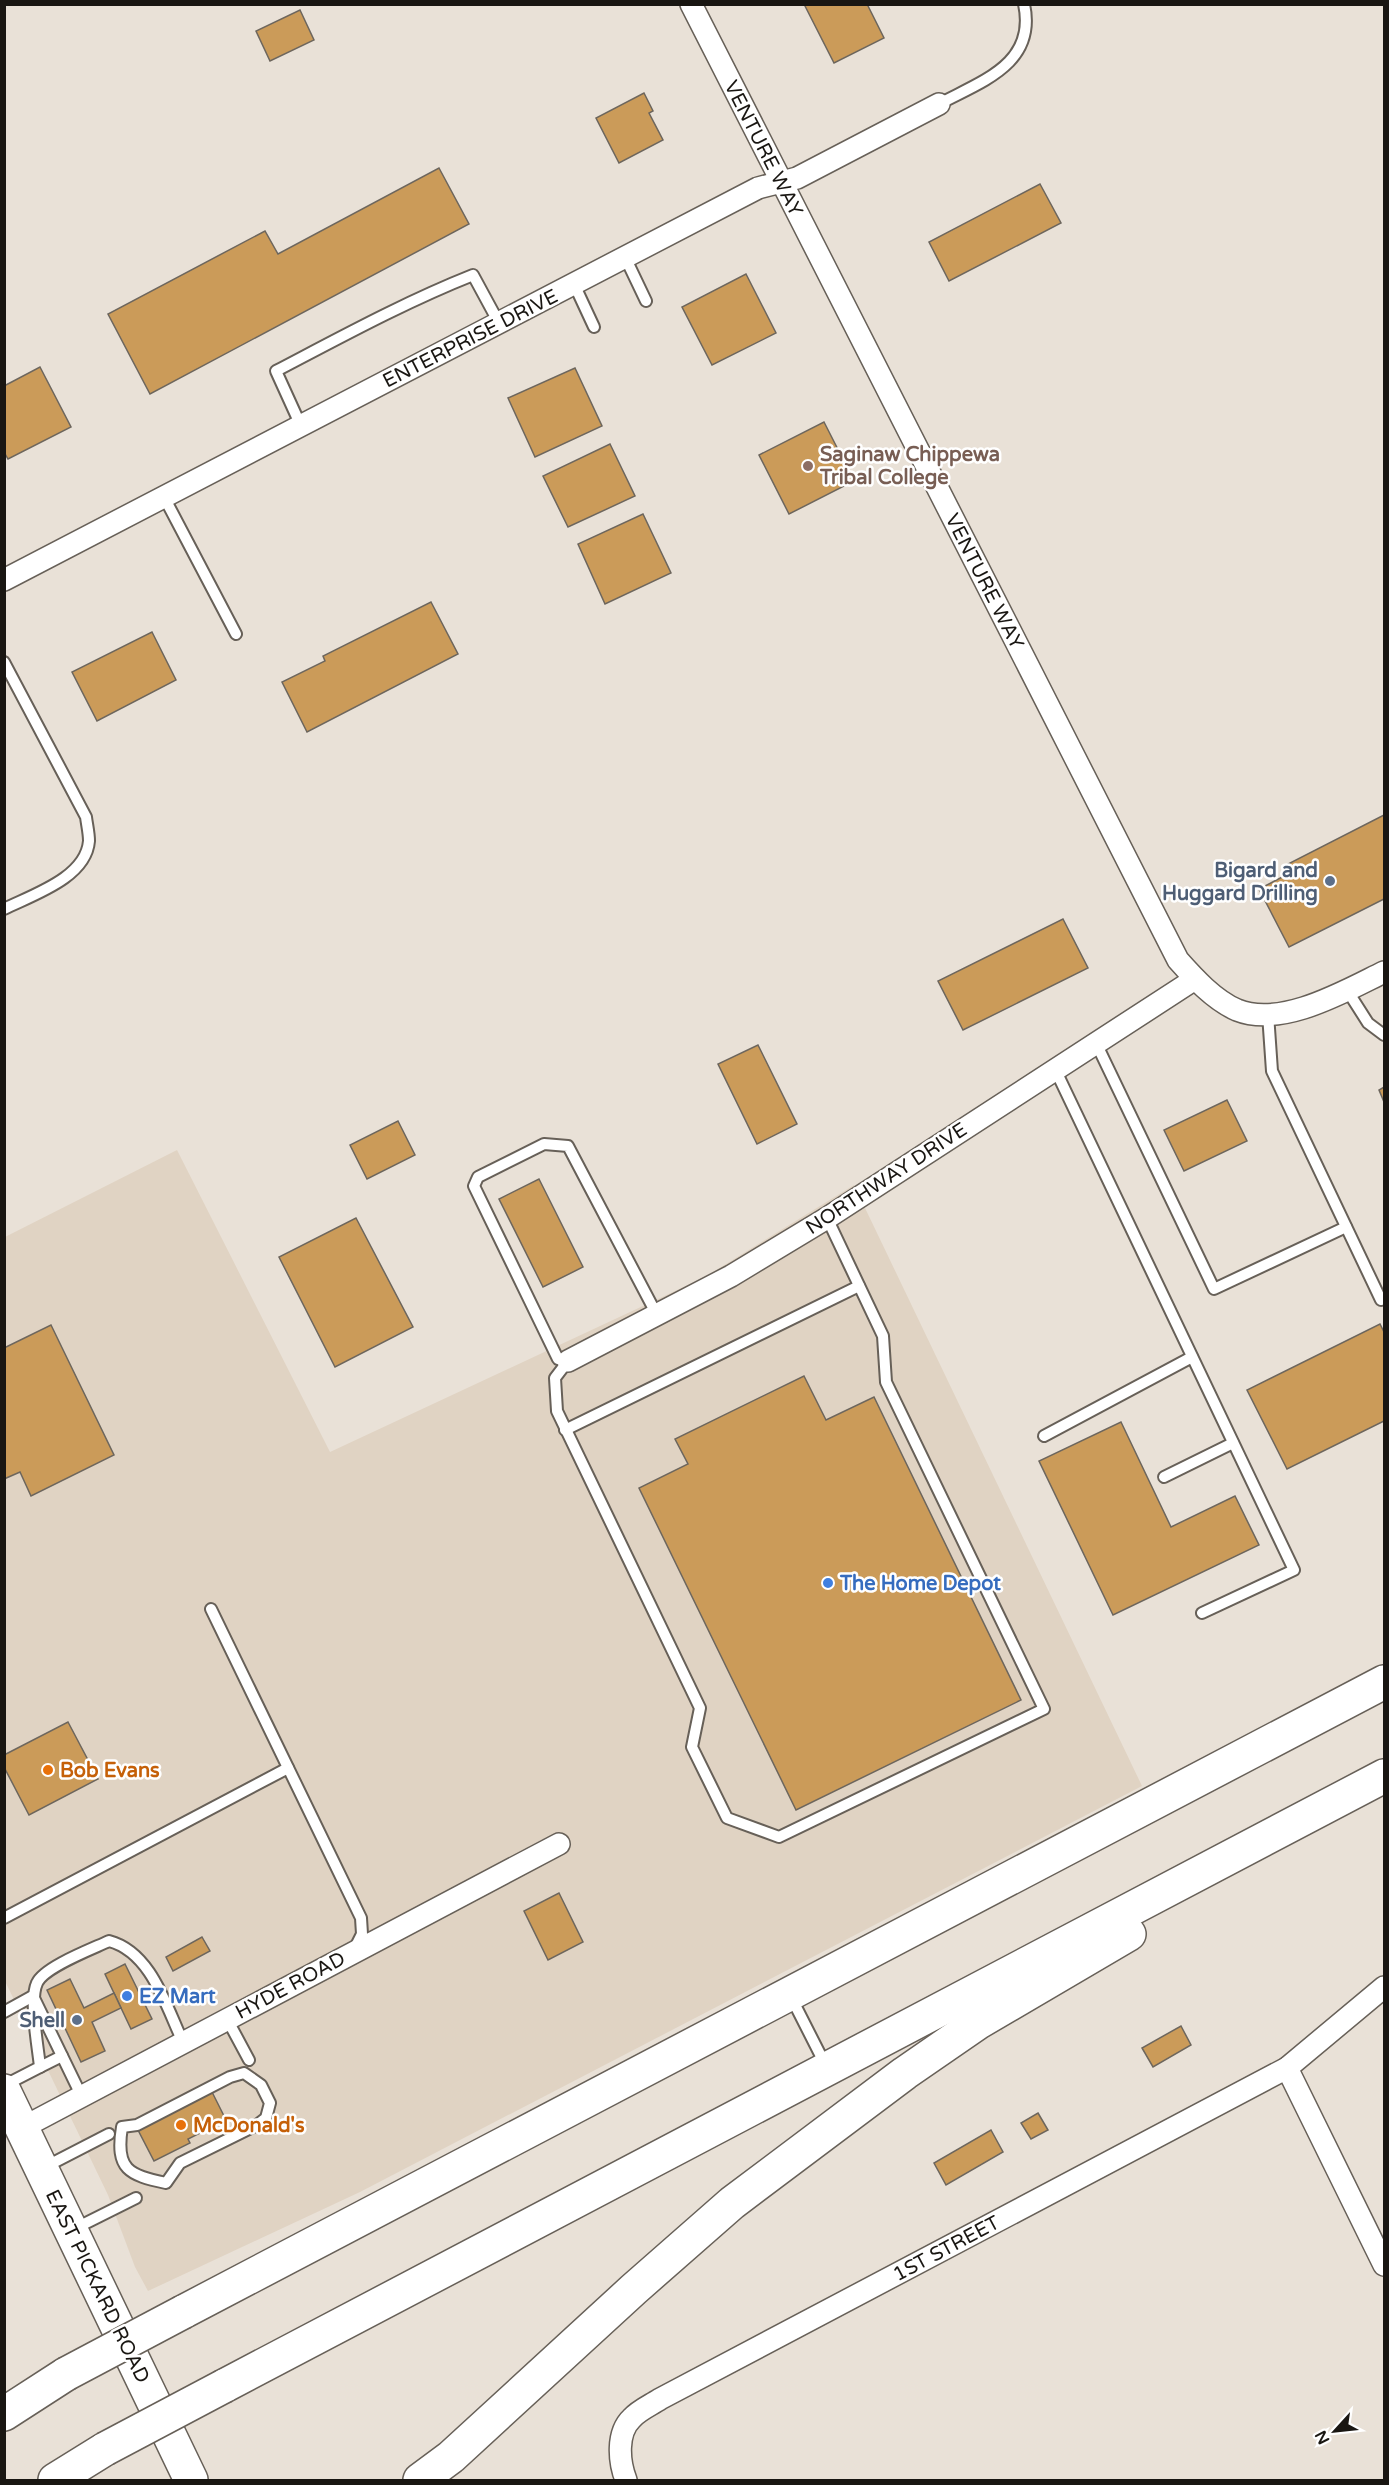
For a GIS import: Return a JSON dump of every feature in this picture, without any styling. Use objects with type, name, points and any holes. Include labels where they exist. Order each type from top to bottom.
[{"type":"highway","points":[[10,2408],[66,2374],[183,2312],[1384,1682]]},
{"type":"highway","points":[[55,2481],[105,2449],[1384,1776]]},
{"type":"highway","points":[[420,2481],[451,2457],[634,2289],[732,2203],[805,2147],[979,2022],[1154,1920],[1250,1847]]},
{"type":"highway","name":"EAST PICKARD ROAD","points":[[4,2091],[191,2481]]},
{"type":"street","name":"VENTURE WAY","points":[[691,4],[1178,960],[1195,979],[1238,1010],[1269,1014]]},
{"type":"street","name":"ENTERPRISE DRIVE","points":[[4,580],[758,188],[797,178],[939,104]]},
{"type":"street","points":[[1269,1014],[1293,1011],[1318,1004],[1384,972]]},
{"type":"street","name":"NORTHWAY DRIVE","points":[[568,1361],[732,1276],[827,1218],[1195,979]]},
{"type":"street","name":"HYDE ROAD","points":[[22,2128],[559,1844]]},
{"type":"street","name":"1ST STREET","points":[[626,2481],[621,2468],[620,2444],[631,2419],[660,2399],[1287,2068],[1384,1987]]},
{"type":"street","points":[[1287,2068],[1384,2265]]},
{"type":"lane","points":[[939,104],[991,76],[1011,62],[1024,43],[1027,18],[1024,4]]},
{"type":"lane","points":[[625,257],[646,301]]},
{"type":"lane","points":[[301,426],[276,371],[348,333],[433,291],[473,275],[499,323]]},
{"type":"lane","points":[[574,284],[594,327]]},
{"type":"lane","points":[[164,497],[236,634]]},
{"type":"lane","points":[[4,662],[86,817],[89,842],[80,863],[61,880],[4,909]]},
{"type":"lane","points":[[1347,990],[1368,1023],[1384,1035]]},
{"type":"lane","points":[[1269,1014],[1272,1071],[1381,1300]]},
{"type":"lane","points":[[1096,1043],[1214,1289],[1346,1227]]},
{"type":"lane","points":[[1055,1069],[1294,1570],[1202,1613]]},
{"type":"lane","points":[[657,1315],[568,1146],[544,1144],[478,1177],[474,1186],[519,1280],[558,1359],[568,1361],[555,1378],[557,1411],[700,1708],[692,1747],[727,1818],[779,1837],[1044,1709],[886,1382],[883,1336],[827,1218]]},
{"type":"lane","points":[[565,1430],[859,1286]]},
{"type":"lane","points":[[1044,1436],[1192,1357]]},
{"type":"lane","points":[[1164,1478],[1233,1443]]},
{"type":"lane","points":[[211,1609],[361,1918],[362,1934],[354,1951]]},
{"type":"lane","points":[[4,1918],[288,1768]]},
{"type":"lane","points":[[40,2067],[33,1996],[37,1982],[48,1971],[109,1941],[124,1945],[145,1963],[183,2042]]},
{"type":"lane","points":[[789,1995],[828,2069]]},
{"type":"lane","points":[[4,2012],[33,1996]]},
{"type":"lane","points":[[33,1996],[81,2097]]},
{"type":"lane","points":[[227,2019],[249,2060]]},
{"type":"lane","points":[[4,2085],[62,2056]]},
{"type":"lane","points":[[244,2073],[261,2085],[270,2103],[266,2118],[258,2125],[180,2163],[166,2183],[135,2176],[128,2170],[120,2143],[122,2127],[137,2125],[230,2077],[244,2073]]},
{"type":"lane","points":[[42,2169],[109,2134]]},
{"type":"lane","points":[[71,2231],[136,2198]]},
{"type":"shaded area","points":[[177,1150],[330,1452],[705,1277],[854,1185],[1142,1786],[360,2192],[148,2291],[135,2267],[108,2195],[5,1981],[5,1237]]},
{"type":"building","points":[[804,4],[867,4],[884,38],[834,63]]},
{"type":"building","points":[[300,10],[314,40],[270,61],[256,31]]},
{"type":"building","points":[[644,93],[653,111],[649,113],[663,140],[619,163],[596,118]]},
{"type":"building","points":[[439,168],[469,224],[150,394],[108,314],[265,231],[278,254]]},
{"type":"building","points":[[1040,184],[1061,223],[949,281],[929,242]]},
{"type":"building","points":[[746,274],[776,333],[712,365],[682,307]]},
{"type":"building","points":[[40,367],[71,427],[8,459],[4,452],[4,386]]},
{"type":"building","points":[[575,368],[602,426],[535,457],[508,398]]},
{"type":"building","points":[[824,422],[854,481],[789,514],[759,455]]},
{"type":"building","points":[[610,444],[635,496],[568,527],[543,476]]},
{"type":"building","points":[[643,514],[671,573],[605,604],[578,544]]},
{"type":"building","points":[[431,602],[458,654],[307,732],[282,682],[325,661],[323,656]]},
{"type":"building","points":[[152,632],[176,680],[97,721],[72,672]]},
{"type":"building","name":"Bigard and Huggard Drilling","points":[[1384,815],[1384,899],[1289,947],[1259,889],[1292,872],[1288,864]]},
{"type":"building","points":[[1063,919],[1088,968],[963,1030],[938,981]]},
{"type":"building","points":[[758,1045],[797,1124],[757,1144],[718,1064]]},
{"type":"building","points":[[1384,1087],[1384,1102],[1379,1090]]},
{"type":"building","points":[[1227,1100],[1247,1141],[1184,1171],[1164,1130]]},
{"type":"building","points":[[398,1121],[415,1155],[367,1179],[350,1145]]},
{"type":"building","points":[[539,1179],[583,1267],[543,1287],[499,1199]]},
{"type":"building","points":[[356,1218],[413,1327],[335,1367],[279,1257]]},
{"type":"building","points":[[1380,1324],[1384,1332],[1384,1421],[1287,1469],[1247,1390]]},
{"type":"building","points":[[51,1325],[114,1455],[31,1496],[20,1472],[4,1479],[4,1348]]},
{"type":"building","points":[[804,1376],[826,1420],[874,1397],[1021,1700],[796,1810],[639,1488],[688,1464],[675,1439]]},
{"type":"building","points":[[1121,1422],[1171,1527],[1235,1496],[1259,1545],[1113,1615],[1039,1461]]},
{"type":"building","points":[[68,1722],[98,1779],[29,1815],[4,1767],[4,1755]]},
{"type":"building","points":[[559,1893],[583,1942],[548,1960],[524,1911]]},
{"type":"building","points":[[202,1937],[210,1951],[173,1971],[166,1957]]},
{"type":"building","points":[[125,1964],[152,2019],[131,2029],[105,1974]]},
{"type":"building","points":[[70,1979],[84,2008],[114,1993],[121,2008],[92,2022],[105,2051],[81,2062],[47,1990]]},
{"type":"building","points":[[1181,2026],[1191,2045],[1153,2067],[1142,2048]]},
{"type":"building","points":[[212,2092],[226,2120],[188,2139],[190,2143],[154,2161],[138,2130]]},
{"type":"building","points":[[1038,2113],[1048,2130],[1031,2139],[1021,2123]]},
{"type":"building","points":[[991,2130],[1003,2152],[946,2185],[934,2163]]},
{"type":"place","name":"Saginaw Chippewa Tribal College","points":[[808,466]]},
{"type":"place","name":"Bigard and Huggard Drilling","points":[[1330,881]]},
{"type":"place","name":"The Home Depot","points":[[828,1583]]},
{"type":"place","name":"Bob Evans","points":[[48,1770]]},
{"type":"place","name":"EZ Mart","points":[[127,1996]]},
{"type":"place","name":"Shell","points":[[77,2020]]},
{"type":"place","name":"McDonald's","points":[[181,2125]]}]
